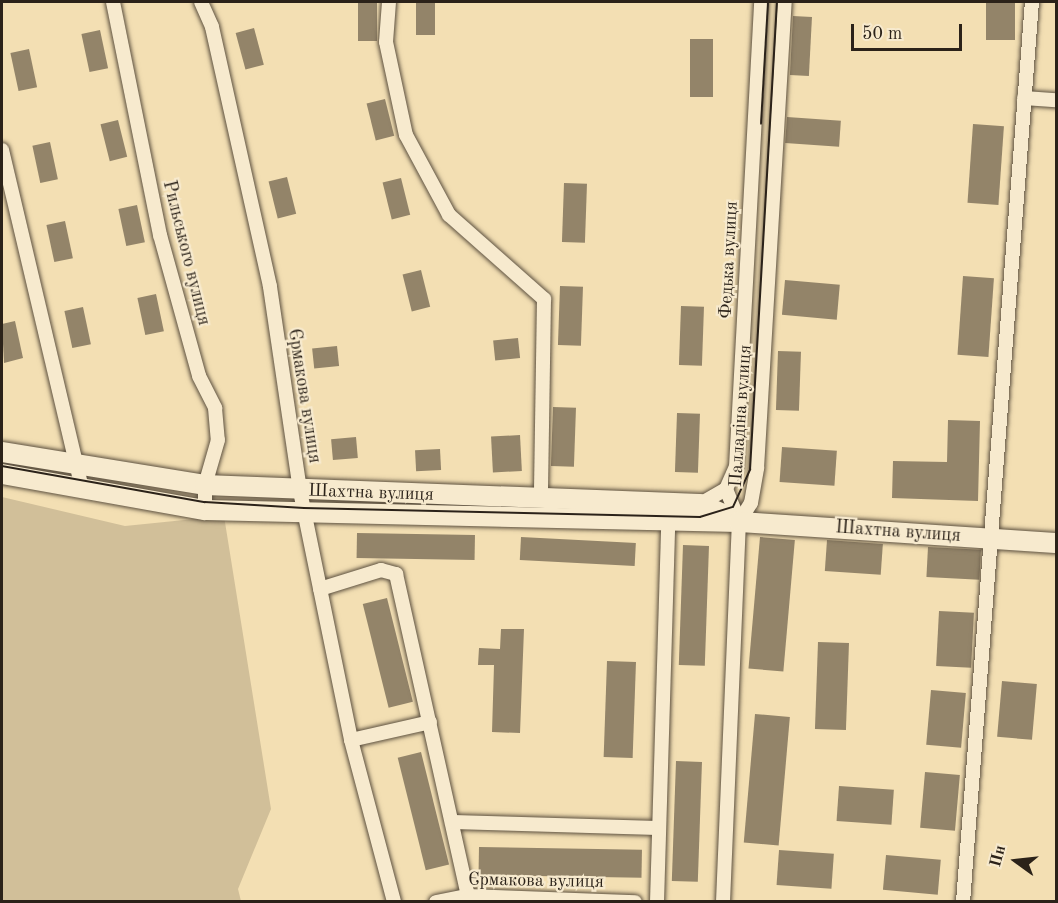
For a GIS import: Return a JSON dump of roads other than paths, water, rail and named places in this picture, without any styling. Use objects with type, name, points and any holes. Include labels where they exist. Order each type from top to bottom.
[{"type":"main road","name":"Шахтна вулиця","points":[[2,452],[205,485],[300,491],[700,504],[739,522]]},
{"type":"main road","name":"Шахтна вулиця","points":[[2,474],[206,510],[305,516],[668,524],[739,522],[1056,543]]},
{"type":"street","name":"Рильського вулиця","points":[[113,2],[160,235],[199,376],[215,408],[218,440],[205,485],[206,510]]},
{"type":"street","name":"Єрмакова вулиця","points":[[201,2],[212,27],[270,287],[300,491],[351,741],[394,902]]},
{"type":"street","points":[[389,2],[386,42],[406,135],[449,214],[544,299],[541,499]]},
{"type":"street","name":"Федька вулиця","points":[[726,489],[736,467],[761,2]]},
{"type":"street","name":"Палладіна вулиця","points":[[723,902],[739,522],[752,503],[757,468],[785,2]]},
{"type":"street","points":[[963,902],[994,538],[1032,2]]},
{"type":"street","points":[[1024,98],[1056,100]]},
{"type":"street","points":[[2,150],[82,488]]},
{"type":"street","points":[[700,504],[726,489],[739,522]]},
{"type":"street","points":[[657,902],[668,524]]},
{"type":"street","points":[[320,589],[381,570],[396,574],[468,896]]},
{"type":"street","points":[[351,741],[430,722]]},
{"type":"street","points":[[452,822],[659,828]]},
{"type":"street","name":"Єрмакова вулиця","points":[[436,902],[468,896],[635,902]]},
{"type":"tram line","points":[[761,124],[768,2]]},
{"type":"tram line","points":[[2,466],[205,502],[304,508],[700,517],[733,507],[750,470],[777,2]]}]
